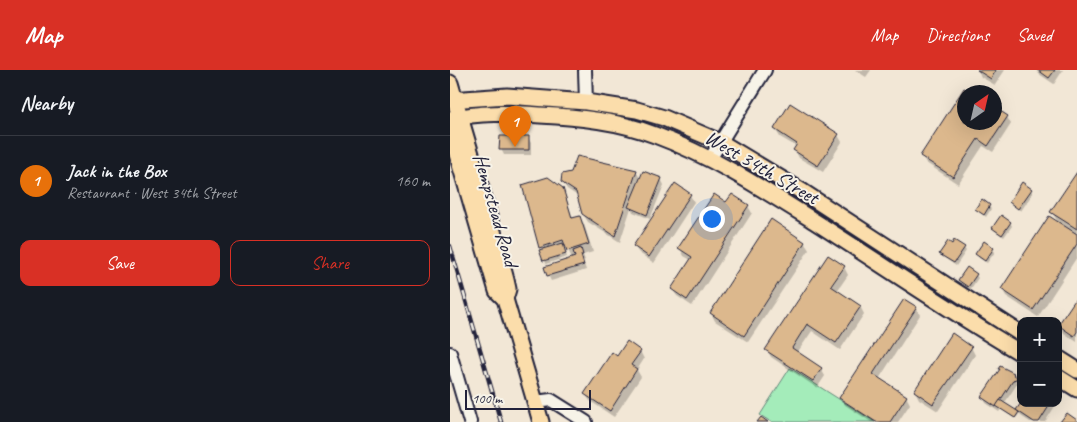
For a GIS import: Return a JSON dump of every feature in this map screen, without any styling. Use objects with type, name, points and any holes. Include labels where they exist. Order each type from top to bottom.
[{"type":"main road","name":"Hempstead Road","points":[[450,83],[455,118],[486,205],[506,280],[508,289],[505,299]]},
{"type":"main road","name":"West 34th Street","points":[[452,100],[507,96],[586,102],[646,112],[664,118],[720,142],[804,192],[1017,331]]},
{"type":"main road","name":"West 34th Street","points":[[455,118],[508,113],[580,117],[655,135],[710,158],[839,237],[966,320],[1017,351]]},
{"type":"main road","name":"Hempstead Road","points":[[450,130],[497,291],[505,299],[541,422]]},
{"type":"main road","points":[[839,237],[849,222]]},
{"type":"main road","points":[[1062,361],[1077,370]]},
{"type":"main road","points":[[1062,380],[1077,389]]},
{"type":"street","points":[[585,70],[586,102]]},
{"type":"street","points":[[710,158],[765,70]]},
{"type":"street","points":[[450,353],[470,422]]},
{"type":"street","points":[[535,402],[551,400],[586,422]]},
{"type":"green space","points":[[790,368],[875,422],[771,422],[760,415]]},
{"type":"building","points":[[977,70],[996,70],[991,79]]},
{"type":"building","points":[[1038,70],[1055,70],[1049,78]]},
{"type":"building","points":[[957,99],[957,130],[999,130],[988,146],[978,139],[953,177],[920,156]]},
{"type":"building","points":[[790,103],[839,134],[818,166],[793,150],[797,144],[774,129]]},
{"type":"building","points":[[1002,112],[1008,116],[1002,125]]},
{"type":"building","points":[[500,136],[529,136],[529,150],[499,150]]},
{"type":"building","points":[[577,156],[637,170],[615,236],[582,214],[576,192],[561,182],[562,174],[571,172]]},
{"type":"building","points":[[643,171],[662,178],[647,215],[628,207]]},
{"type":"building","points":[[1077,172],[1077,229],[1050,212]]},
{"type":"building","points":[[548,177],[563,188],[572,218],[580,216],[589,244],[567,251],[563,240],[539,248],[522,185]]},
{"type":"building","points":[[1022,182],[1032,189],[1018,209],[1009,202]]},
{"type":"building","points":[[675,183],[691,194],[649,257],[633,246]]},
{"type":"building","points":[[714,194],[726,202],[732,194],[749,205],[687,300],[671,289],[692,257],[678,248]]},
{"type":"building","points":[[982,199],[990,205],[984,215],[975,209]]},
{"type":"building","points":[[1001,215],[1011,222],[1002,235],[992,228]]},
{"type":"building","points":[[1049,216],[1077,234],[1077,244],[1033,310],[1001,289]]},
{"type":"building","points":[[771,219],[805,242],[744,336],[710,313]]},
{"type":"building","points":[[954,240],[965,247],[954,263],[939,254],[948,241],[952,244]]},
{"type":"building","points":[[984,241],[994,248],[985,261],[975,254]]},
{"type":"building","points":[[563,243],[566,254],[543,261],[539,250]]},
{"type":"building","points":[[581,248],[584,265],[547,276],[544,267],[575,257],[573,251]]},
{"type":"building","points":[[828,255],[845,266],[831,286],[861,306],[836,343],[807,324],[792,348],[822,368],[813,381],[765,350]]},
{"type":"building","points":[[967,267],[977,274],[968,287],[958,280]]},
{"type":"building","points":[[1077,297],[1077,332],[1074,336],[1062,328],[1062,319]]},
{"type":"building","points":[[904,299],[917,307],[873,374],[907,396],[890,422],[876,422],[839,398]]},
{"type":"building","points":[[952,333],[972,347],[933,404],[914,391]]},
{"type":"building","points":[[627,341],[641,351],[631,365],[637,369],[610,411],[584,394],[612,352],[617,356]]},
{"type":"building","points":[[1000,366],[1014,373],[1017,377],[996,407],[981,397],[1000,369],[998,369]]},
{"type":"building","points":[[1000,400],[1019,412],[1015,418],[996,406]]},
{"type":"building","points":[[1018,407],[1048,407],[1039,422],[1034,422],[1016,410]]},
{"type":"building","points":[[1067,413],[1077,420],[1077,422],[1060,422]]},
{"type":"building","points":[[761,417],[768,422],[757,422]]},
{"type":"railway","points":[[450,246],[501,422]]},
{"type":"place","name":"Jack in the Box","points":[[515,147]]}]
